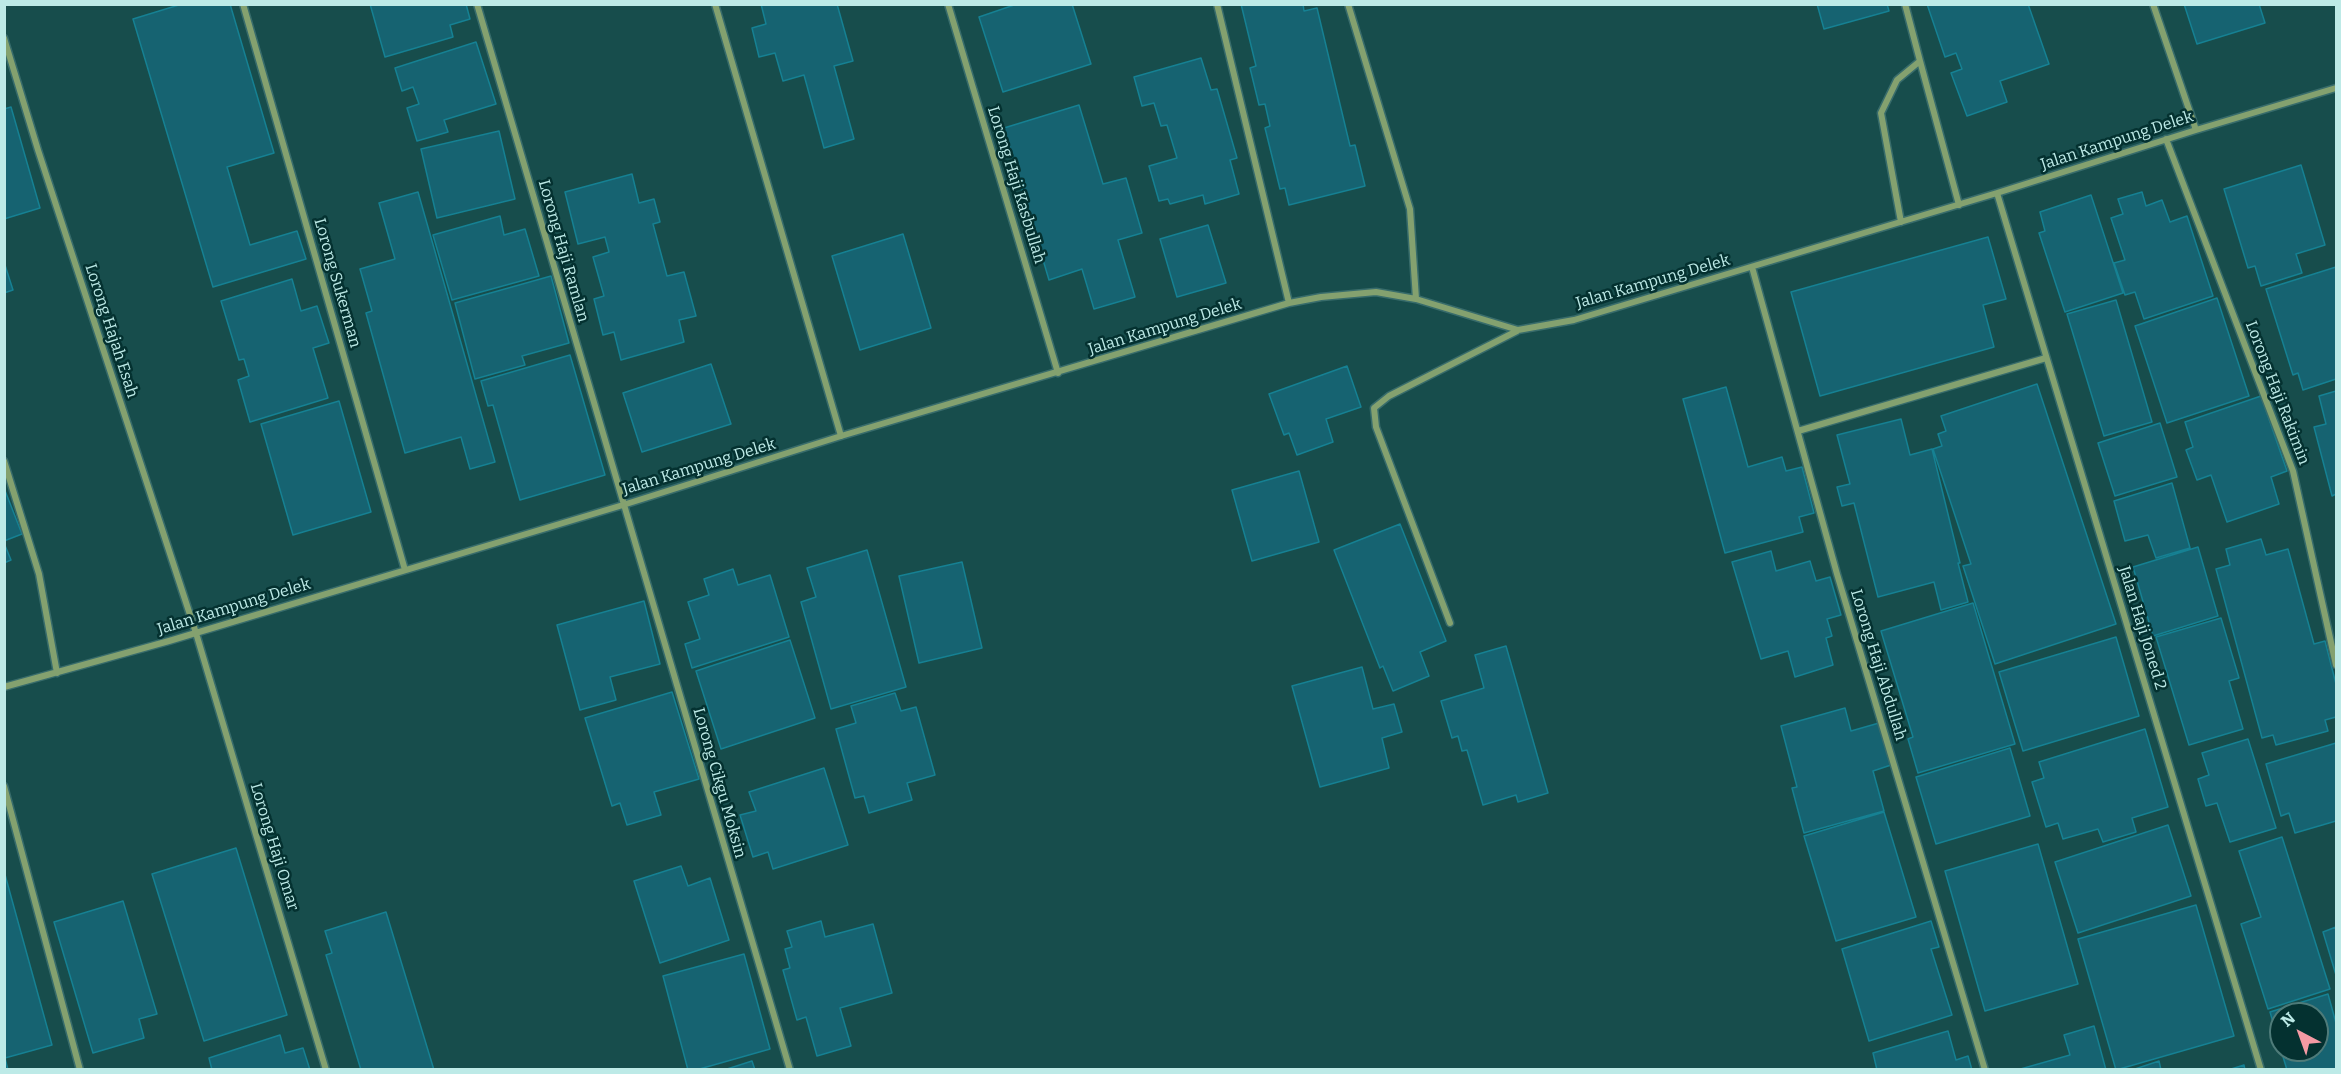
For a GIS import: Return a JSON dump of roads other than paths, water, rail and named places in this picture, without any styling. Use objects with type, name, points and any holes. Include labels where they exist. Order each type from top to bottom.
[{"type":"street","name":"Lorong Sukerman","points":[[243,4],[405,570]]},
{"type":"street","name":"Lorong Haji Ramlan","points":[[477,4],[623,505]]},
{"type":"street","points":[[716,4],[841,436]]},
{"type":"street","name":"Lorong Haji Kasbullah","points":[[948,4],[1058,373]]},
{"type":"street","points":[[1217,4],[1289,303]]},
{"type":"street","points":[[1348,4],[1410,209],[1416,299]]},
{"type":"street","points":[[1905,4],[1959,205]]},
{"type":"street","points":[[2153,4],[2196,129]]},
{"type":"street","name":"Lorong Hajah Esah","points":[[4,38],[38,150],[196,633]]},
{"type":"street","points":[[1901,222],[1881,113],[1897,80],[1920,61]]},
{"type":"street","name":"Jalan Kampung Delek","points":[[4,687],[196,633],[623,505],[841,436],[1289,303],[1321,297],[1376,292],[1416,299],[1518,330],[1574,320],[1959,205],[2196,129],[2337,88]]},
{"type":"street","name":"Lorong Haji Rakimin","points":[[2166,139],[2293,471],[2337,665]]},
{"type":"street","name":"Jalan Haji Joned 2","points":[[1997,193],[2261,1070]]},
{"type":"street","name":"Lorong Haji Abdullah","points":[[1752,267],[1837,574],[1985,1070]]},
{"type":"street","points":[[1450,622],[1376,427],[1374,408],[1389,396],[1518,330]]},
{"type":"street","points":[[1798,431],[2046,358]]},
{"type":"street","points":[[4,460],[39,574],[57,673]]},
{"type":"street","name":"Lorong Cikgu Moksin","points":[[623,505],[790,1070]]},
{"type":"street","name":"Lorong Haji Omar","points":[[196,633],[326,1070]]},
{"type":"street","points":[[4,786],[80,1070]]}]
